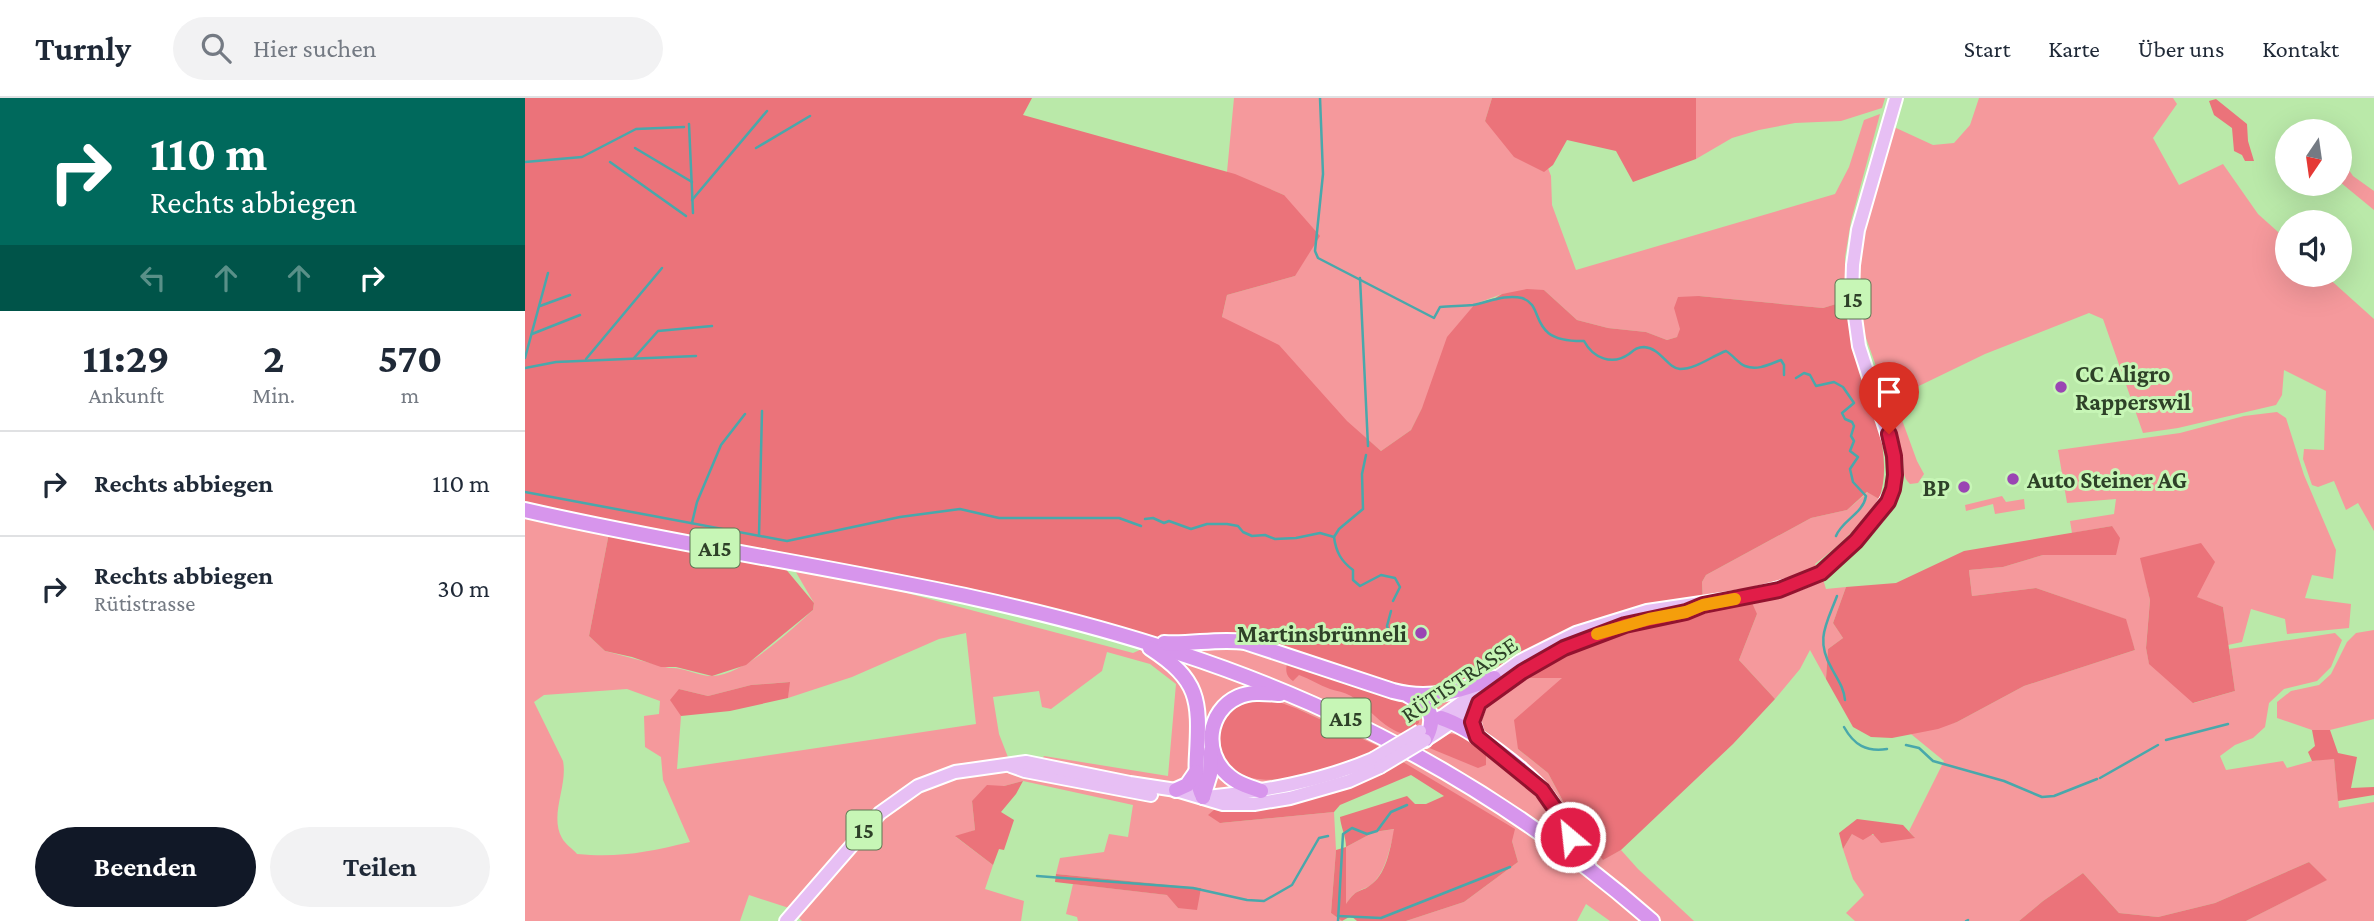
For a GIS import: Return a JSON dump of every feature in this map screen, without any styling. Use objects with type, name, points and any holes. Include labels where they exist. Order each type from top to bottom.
[{"type":"highway","name":"A15","points":[[525,510],[958,595],[1138,640],[1225,668],[1291,694],[1379,734],[1450,773],[1526,823],[1594,873],[1652,921]]},
{"type":"highway","points":[[1138,640],[1183,644],[1222,640],[1245,642],[1404,694],[1427,709],[1432,730],[1477,737],[1542,790],[1594,873]]},
{"type":"highway","points":[[1138,640],[1179,669],[1193,691],[1199,719],[1196,772],[1198,788],[1203,797]]},
{"type":"highway","points":[[1404,694],[1439,695],[1494,678]]},
{"type":"highway","points":[[1203,797],[1210,774],[1215,721],[1221,710],[1231,701],[1254,693],[1291,694]]},
{"type":"highway","points":[[1477,737],[1472,722],[1479,703]]},
{"type":"highway","points":[[1211,743],[1220,768],[1238,782],[1261,791]]},
{"type":"highway","points":[[1176,790],[1187,785],[1196,772]]},
{"type":"main road","name":"RÜTISTRASSE","points":[[1432,730],[1494,678],[1546,646],[1600,624],[1672,606],[1703,605],[1779,590],[1821,573],[1856,541],[1877,517],[1893,489],[1894,456],[1860,346],[1852,295],[1853,265],[1858,230],[1896,98]]},
{"type":"main road","name":"RÜTISTRASSE","points":[[1203,797],[1223,804],[1275,801],[1330,787],[1479,703],[1522,672],[1564,648],[1604,631],[1686,612],[1703,605]]},
{"type":"main road","name":"15","points":[[786,921],[869,824],[918,786],[942,776],[982,766],[1026,762],[1203,797]]},
{"type":"main road","name":"RÜTISTRASSE","points":[[1203,797],[1261,791],[1376,763]]},
{"type":"main road","name":"15","points":[[1011,765],[1025,771],[1129,792],[1176,798],[1203,797]]},
{"type":"shaded area","points":[[525,98],[1032,98],[1023,115],[1235,174],[1284,195],[1320,236],[1295,276],[1227,295],[1222,317],[1279,345],[1347,421],[1381,451],[1411,430],[1422,408],[1447,337],[1475,304],[1502,294],[1527,289],[1544,290],[1577,320],[1608,328],[1646,332],[1667,340],[1677,337],[1680,329],[1674,308],[1678,297],[1699,296],[1823,308],[1846,301],[1849,325],[1879,427],[1884,476],[1879,499],[1867,492],[1847,510],[1811,518],[1706,575],[1702,582],[1703,604],[1749,596],[1757,614],[1739,660],[1775,699],[1733,744],[1621,850],[1603,860],[1573,820],[1548,773],[1518,749],[1514,720],[1562,678],[1494,678],[1429,696],[1245,642],[1175,644],[784,567],[814,603],[813,610],[746,665],[712,676],[676,667],[661,667],[605,651],[589,636],[610,528],[525,510]]},
{"type":"shaded area","points":[[1234,98],[1492,98],[1485,121],[1548,168],[1551,176],[1552,205],[1576,270],[1835,194],[1849,167],[1864,120],[1880,114],[1851,221],[1845,257],[1846,301],[1823,308],[1699,296],[1677,337],[1667,340],[1646,332],[1608,328],[1577,320],[1544,290],[1502,294],[1475,304],[1411,430],[1381,451],[1222,317],[1227,295],[1295,276],[1284,195],[1227,172]]},
{"type":"shaded area","points":[[1492,98],[1696,98],[1696,159],[1633,182],[1616,151],[1567,140],[1553,165],[1544,172],[1514,157],[1485,121]]},
{"type":"shaded area","points":[[1696,98],[1885,98],[1882,108],[1841,121],[1795,123],[1732,138],[1696,159]]},
{"type":"shaded area","points":[[1979,98],[2173,98],[2177,104],[2153,138],[2179,185],[2223,164],[2258,214],[2275,229],[2275,287],[2338,287],[2374,319],[2374,531],[2358,503],[2346,510],[2334,481],[2318,487],[2312,485],[2303,459],[2304,449],[2324,450],[2326,391],[2284,370],[2282,395],[2276,405],[2178,428],[2143,433],[2103,319],[2089,313],[1985,354],[1894,398],[1924,474],[1918,483],[1910,484],[1907,481],[1900,444],[1884,402],[1888,400],[1860,321],[1860,250],[1894,127],[1933,145],[1954,143],[1970,125]]},
{"type":"shaded area","points":[[2216,99],[2247,124],[2248,141],[2254,161],[2245,161],[2242,155],[2234,151],[2232,128],[2214,115],[2209,101]]},
{"type":"shaded area","points":[[2352,175],[2374,191],[2374,210],[2352,192]]},
{"type":"shaded area","points":[[2277,412],[2286,418],[2304,475],[2336,550],[2333,579],[2312,575],[2305,598],[2351,604],[2349,628],[2287,634],[2285,619],[2251,609],[2242,642],[2228,645],[2223,607],[2196,597],[2141,558],[2150,600],[2146,648],[2149,663],[2194,703],[2235,691],[2229,649],[2335,633],[2342,640],[2331,667],[2317,681],[2284,689],[2269,703],[2265,727],[2253,738],[2235,745],[2220,756],[2226,770],[2283,761],[2287,768],[2334,758],[2339,808],[2374,802],[2374,921],[2246,921],[2326,880],[2309,862],[2215,903],[2158,917],[2119,913],[2083,873],[2019,921],[1855,921],[1846,913],[1864,895],[1853,879],[1843,849],[1852,834],[1914,837],[1909,831],[1944,761],[1911,734],[1957,722],[2024,686],[2135,650],[2125,619],[2036,588],[1972,596],[1969,570],[2003,567],[2043,555],[2116,555],[2112,526],[2072,533],[2070,521],[2114,514],[2116,499],[2067,503],[2058,450],[2180,433],[2244,416]]},
{"type":"shaded area","points":[[1868,492],[1879,499],[1850,534],[1815,564],[1826,589],[1846,587],[1833,623],[1843,638],[1828,649],[1826,679],[1810,650],[1800,669],[1775,699],[1739,660],[1757,614],[1703,605],[1702,582],[1706,575],[1811,518],[1847,510]]},
{"type":"shaded area","points":[[2002,496],[2006,502],[2024,499],[2025,509],[1995,514],[1993,504],[1966,511],[1965,505]]},
{"type":"shaded area","points":[[525,510],[610,528],[589,636],[605,651],[706,676],[725,674],[752,660],[813,610],[814,603],[790,562],[1133,653],[1158,642],[1222,641],[1494,678],[1563,678],[1518,749],[1548,773],[1573,820],[1603,859],[1621,850],[1694,921],[1610,921],[1586,904],[1577,921],[1406,921],[1464,902],[1518,862],[1512,841],[1403,762],[1353,785],[1220,823],[1334,812],[1336,850],[1331,913],[1342,921],[1078,921],[1077,917],[1066,914],[1073,884],[1168,895],[1178,908],[1201,888],[1056,874],[1060,858],[1104,852],[1109,834],[1128,837],[1133,805],[1023,781],[1004,786],[972,801],[975,830],[956,837],[993,865],[985,889],[1024,901],[1021,921],[802,921],[789,908],[749,895],[740,921],[525,921]],"holes":[[[966,633],[976,724],[677,769],[681,716],[679,689],[708,696],[751,685],[789,682],[788,698],[852,677],[939,639]],[[1107,652],[1150,664],[1176,684],[1168,776],[1044,756],[1038,764],[1011,765],[999,734],[993,697],[1039,691],[1042,707],[1051,709],[1102,671]],[[627,689],[660,701],[659,714],[644,716],[645,747],[661,757],[663,780],[690,842],[621,855],[577,854],[567,844],[562,838],[557,820],[563,761],[534,702],[544,695]],[[1298,709],[1381,748],[1294,778],[1274,780],[1240,774]]]},
{"type":"shaded area","points":[[2112,526],[2120,538],[2116,555],[2043,555],[2003,567],[1969,570],[1972,596],[2036,588],[2126,619],[2135,650],[2024,686],[1957,722],[1938,729],[1892,738],[1871,737],[1853,727],[1826,679],[1828,649],[1843,638],[1833,623],[1846,587],[1896,583],[1964,551]]},
{"type":"shaded area","points":[[2201,543],[2215,562],[2197,597],[2223,607],[2235,691],[2193,703],[2149,664],[2146,648],[2150,600],[2140,558]]},
{"type":"shaded area","points":[[2374,630],[2374,719],[2330,730],[2312,730],[2277,718],[2277,702],[2291,691],[2319,685],[2331,674],[2347,642],[2356,633]]},
{"type":"shaded area","points":[[1292,662],[1414,706],[1419,723],[1404,734],[1396,731],[1348,695],[1299,675],[1293,681],[1286,669],[1287,664]]},
{"type":"shaded area","points":[[790,682],[788,698],[730,711],[681,716],[670,700],[679,689],[708,696],[751,685]]},
{"type":"shaded area","points":[[1268,698],[1382,748],[1350,763],[1289,779],[1251,778],[1236,772],[1222,756],[1218,735],[1220,724],[1231,707],[1241,701]]},
{"type":"shaded area","points":[[2312,730],[2330,730],[2338,753],[2357,757],[2351,788],[2374,787],[2374,795],[2338,801],[2334,759],[2312,761],[2308,752],[2315,746]]},
{"type":"shaded area","points":[[1449,734],[1460,735],[1474,744],[1486,755],[1486,765],[1478,768],[1427,747]]},
{"type":"shaded area","points":[[1403,762],[1515,829],[1512,841],[1518,862],[1464,902],[1406,921],[1357,921],[1351,916],[1342,921],[1331,913],[1336,850],[1346,847],[1340,817],[1407,796],[1415,804],[1426,804],[1444,796],[1411,775],[1340,805],[1334,812],[1220,823],[1208,815],[1215,809],[1353,785]],"holes":[[[1394,829],[1385,865],[1378,878],[1357,892],[1346,904],[1346,847],[1374,832]]]},
{"type":"shaded area","points":[[1023,781],[1001,812],[1014,820],[1004,850],[999,849],[993,865],[955,836],[975,830],[972,801],[987,785],[1004,786]]},
{"type":"shaded area","points":[[1857,819],[1903,825],[1915,838],[1881,843],[1873,834],[1863,840],[1852,834],[1843,849],[1839,833]]},
{"type":"shaded area","points":[[1395,829],[1379,876],[1371,885],[1353,895],[1346,905],[1346,847],[1374,832]]},
{"type":"shaded area","points":[[2309,862],[2327,880],[2246,921],[2019,921],[2083,873],[2119,913],[2158,917],[2215,903]]},
{"type":"shaded area","points":[[1056,874],[1201,888],[1197,910],[1178,908],[1167,895],[1055,882]]},
{"type":"waterway","points":[[1320,98],[1323,174],[1315,251],[1318,258],[1434,318],[1440,307],[1473,305],[1509,297],[1522,298],[1534,308],[1540,323],[1553,336],[1584,341],[1592,352],[1603,358],[1623,358],[1637,348],[1644,347],[1655,351],[1675,368],[1680,369],[1698,365],[1726,351],[1743,365],[1755,368],[1781,360],[1784,375]]},
{"type":"waterway","points":[[692,200],[767,111]]},
{"type":"waterway","points":[[756,148],[810,116]]},
{"type":"waterway","points":[[689,124],[693,213]]},
{"type":"waterway","points":[[525,162],[582,157],[636,129],[684,127]]},
{"type":"waterway","points":[[635,148],[692,182]]},
{"type":"waterway","points":[[610,162],[686,216]]},
{"type":"waterway","points":[[586,359],[662,268]]},
{"type":"waterway","points":[[525,358],[548,273]]},
{"type":"waterway","points":[[1360,278],[1368,446]]},
{"type":"waterway","points":[[540,306],[570,295]]},
{"type":"waterway","points":[[532,334],[580,315]]},
{"type":"waterway","points":[[634,358],[658,331],[712,326]]},
{"type":"waterway","points":[[525,368],[556,362],[696,356]]},
{"type":"waterway","points":[[1796,378],[1804,373],[1810,375],[1816,386],[1834,382],[1843,387],[1854,403],[1842,413],[1854,426],[1851,436],[1854,441],[1850,451],[1858,457],[1850,469],[1853,482],[1866,496],[1861,508],[1836,536]]},
{"type":"waterway","points":[[759,536],[762,411]]},
{"type":"waterway","points":[[692,523],[697,502],[721,445],[745,414]]},
{"type":"waterway","points":[[1366,455],[1362,474],[1363,509],[1339,529],[1334,537],[1342,560],[1353,570],[1353,580],[1360,586],[1381,575],[1395,578],[1400,587],[1393,601]]},
{"type":"waterway","points":[[525,492],[787,541],[900,517],[960,509],[999,518],[1119,518],[1141,526]]},
{"type":"waterway","points":[[1145,519],[1153,518],[1164,523],[1169,521],[1191,529],[1207,524],[1227,524],[1238,526],[1252,536],[1265,535],[1275,539],[1320,533],[1334,537]]},
{"type":"waterway","points":[[1837,596],[1826,624],[1823,641],[1827,659],[1845,700]]},
{"type":"waterway","points":[[1391,611],[1387,626],[1391,637]]},
{"type":"waterway","points":[[2166,740],[2228,724]]},
{"type":"waterway","points":[[1844,727],[1861,746],[1887,749]]},
{"type":"waterway","points":[[1906,745],[1919,748],[1933,761],[2004,781],[2042,797],[2054,796],[2097,779]]},
{"type":"waterway","points":[[2100,778],[2158,745]]},
{"type":"waterway","points":[[1338,921],[1343,834],[1352,828],[1367,834],[1377,831],[1391,812],[1407,805]]},
{"type":"waterway","points":[[1037,876],[1193,888],[1264,901],[1292,885],[1319,838],[1328,836]]},
{"type":"waterway","points":[[1338,916],[1381,918],[1510,867]]},
{"type":"slow traffic","points":[[1597,634],[1735,599]]},
{"type":"place","name":"CC Aligro Rapperswil","points":[[2061,387]]},
{"type":"place","name":"Auto Steiner AG","points":[[2013,479]]},
{"type":"place","name":"BP","points":[[1964,487]]},
{"type":"place","name":"Martinsbrünneli","points":[[1421,633]]},
{"type":"route","points":[[1570,837],[1542,790],[1477,737],[1472,722],[1479,703],[1543,659],[1604,631],[1686,612],[1703,605],[1779,590],[1821,573],[1856,541],[1888,502],[1895,475],[1889,434]]}]
